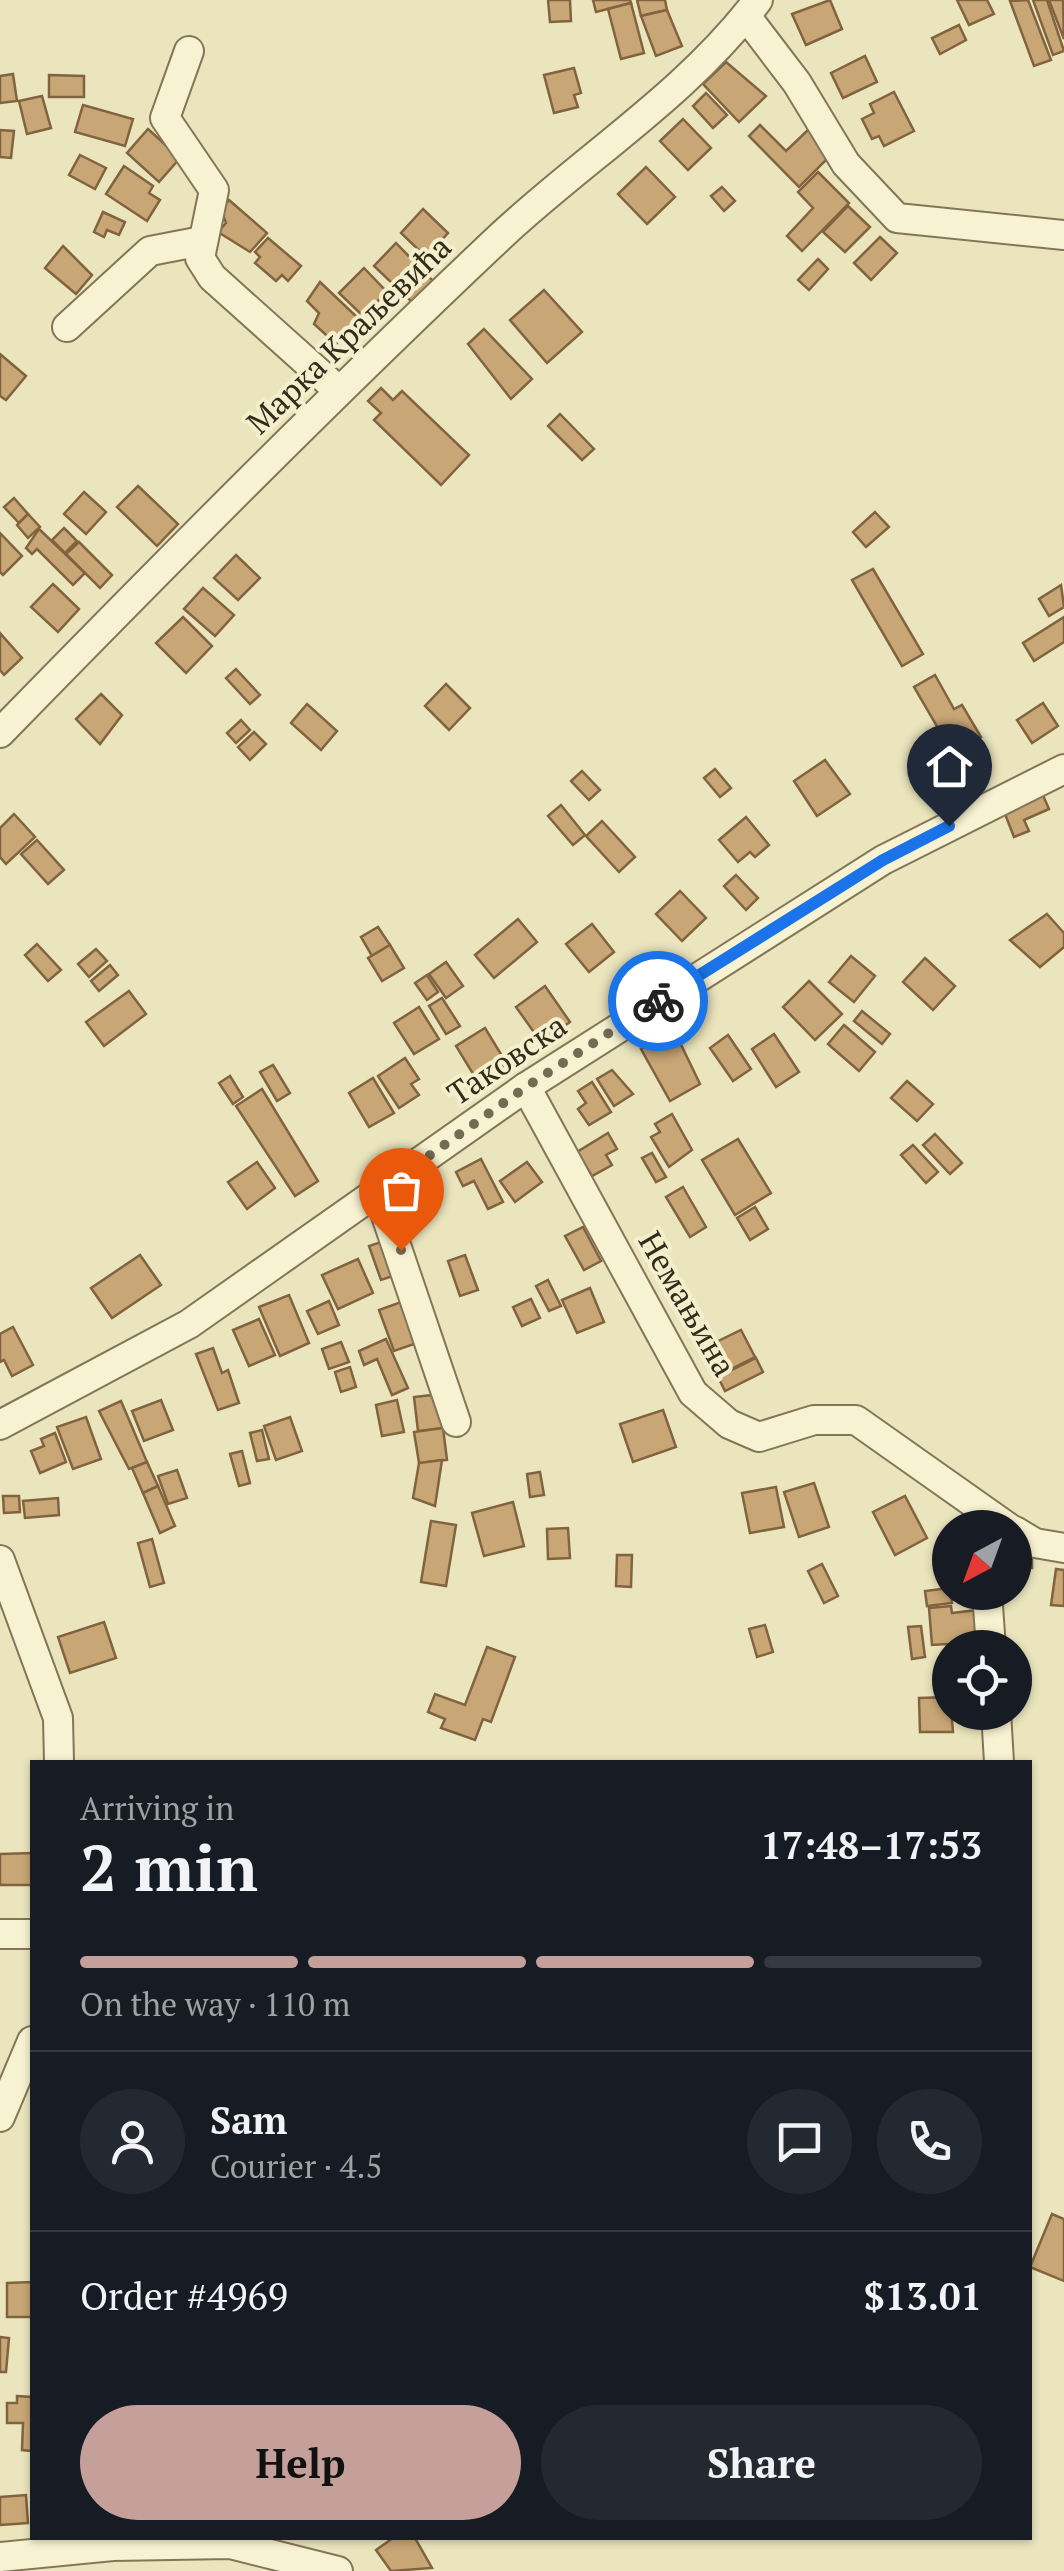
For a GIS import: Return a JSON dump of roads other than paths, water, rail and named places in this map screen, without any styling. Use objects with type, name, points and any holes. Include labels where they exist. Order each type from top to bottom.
[{"type":"street","points":[[752,8],[846,164],[897,218],[1064,235]]},
{"type":"street","name":"Марка Краљевића","points":[[0,733],[338,390],[506,231],[708,61],[752,8]]},
{"type":"street","points":[[189,51],[165,118],[214,190],[200,258],[212,276],[338,390]]},
{"type":"street","points":[[67,326],[150,251],[202,241]]},
{"type":"street","name":"Таковска","points":[[0,1425],[189,1324],[526,1087],[883,860],[1058,780]]},
{"type":"street","name":"Немањина","points":[[526,1087],[693,1393],[717,1416],[759,1437],[814,1420],[856,1420],[980,1510]]},
{"type":"street","points":[[378,1192],[456,1422]]},
{"type":"street","name":"Немањина","points":[[1032,1541],[1064,1548]]},
{"type":"street","points":[[0,1560],[58,1718],[58,1760]]},
{"type":"street","points":[[997,1730],[1000,1760]]},
{"type":"street","points":[[0,1934],[30,1934]]},
{"type":"street","points":[[0,2118],[30,2046]]},
{"type":"street","points":[[0,2557],[188,2542],[230,2544],[338,2570],[330,2540]]}]
